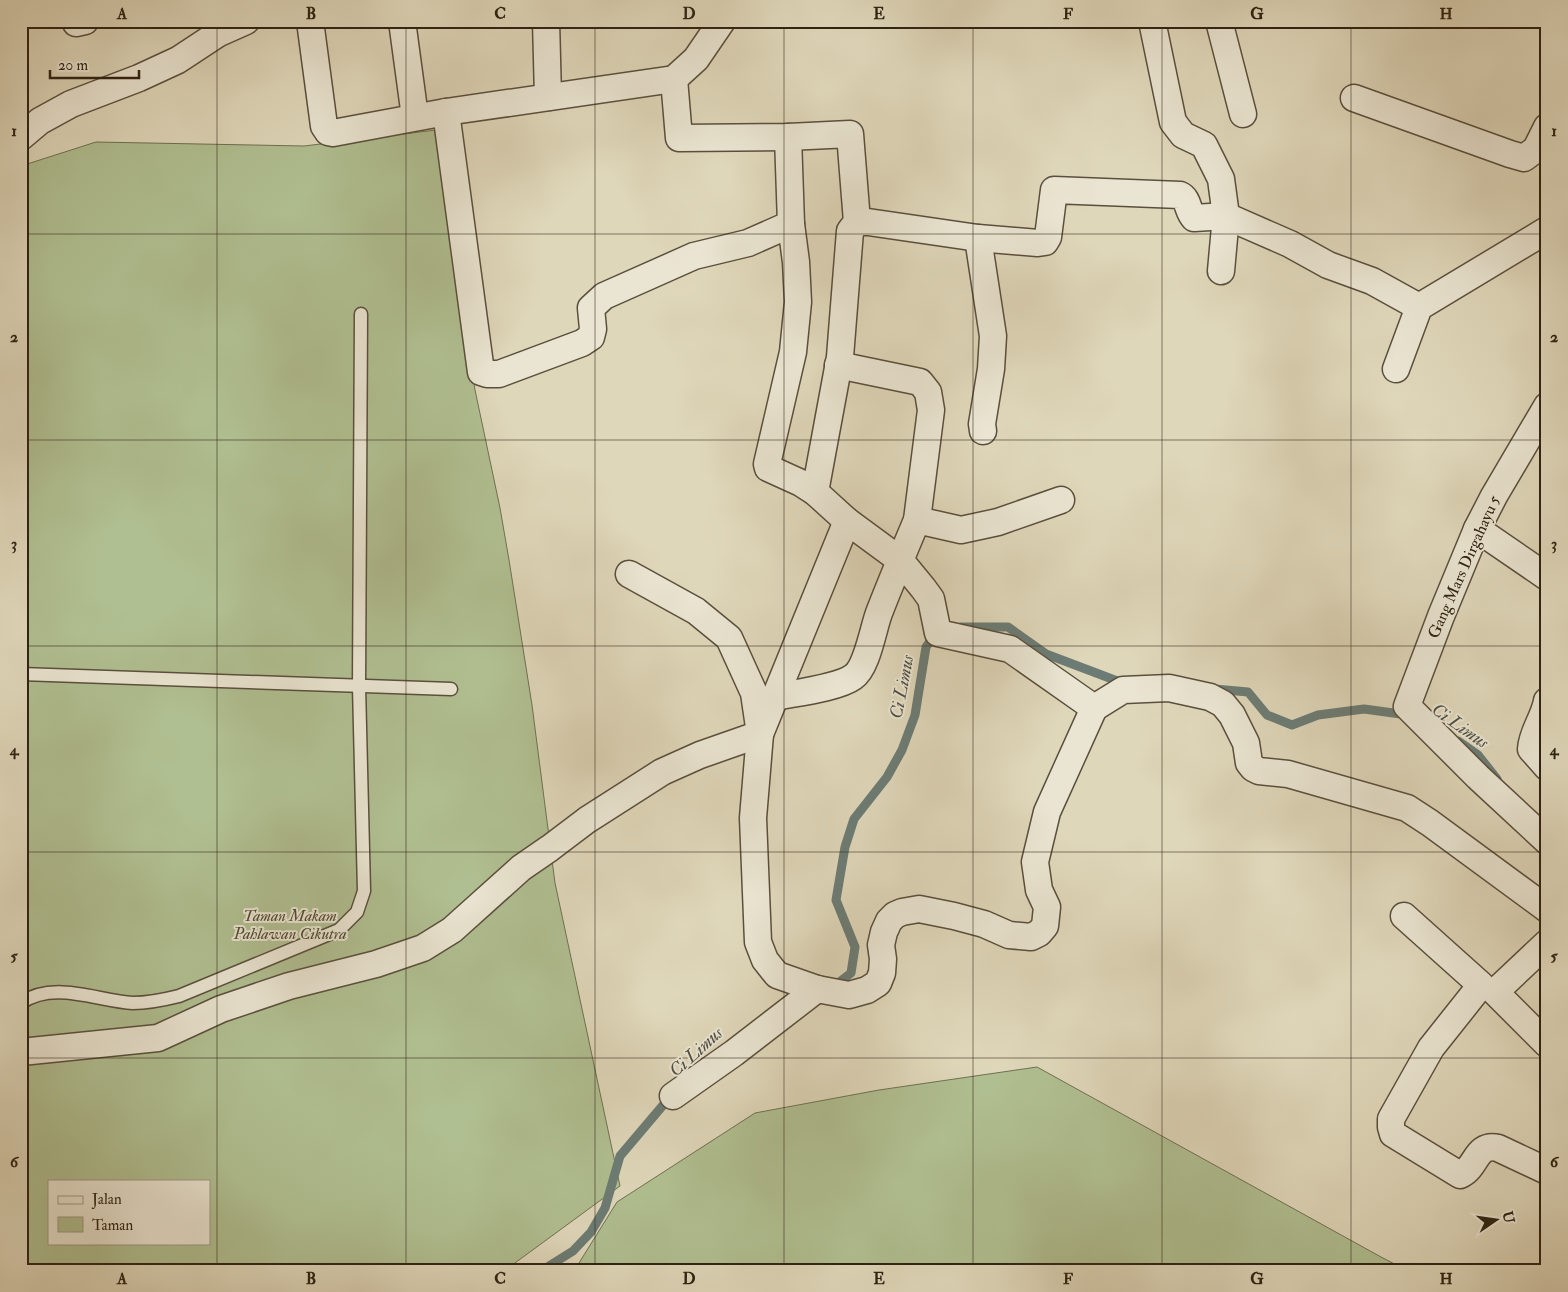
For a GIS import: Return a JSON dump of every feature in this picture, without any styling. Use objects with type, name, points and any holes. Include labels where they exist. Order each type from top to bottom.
[{"type":"street","points":[[21,137],[40,121],[71,104],[178,60],[219,33],[246,21]]},
{"type":"street","points":[[310,21],[324,126],[328,132],[333,134],[415,117],[674,79],[696,59],[726,22]]},
{"type":"street","points":[[402,21],[415,117]]},
{"type":"street","points":[[546,21],[548,97]]},
{"type":"street","points":[[1152,21],[1173,122],[1183,135],[1204,145],[1221,179],[1226,216],[1221,271]]},
{"type":"street","points":[[1219,21],[1243,114]]},
{"type":"street","points":[[674,79],[678,138],[788,137],[850,134],[857,222],[850,231],[838,365],[815,492]]},
{"type":"street","points":[[1354,98],[1524,158],[1536,149],[1547,127]]},
{"type":"street","points":[[446,112],[481,372],[487,374],[499,374],[582,343],[592,337],[591,308],[604,296],[694,256],[748,243],[791,224]]},
{"type":"street","points":[[788,137],[791,224],[796,262],[798,302],[793,352],[768,468],[801,483],[815,492],[847,520],[900,560],[931,599],[938,633],[1010,649],[1094,708]]},
{"type":"street","points":[[857,222],[978,238],[1038,243],[1045,242],[1048,237],[1054,190],[1180,195],[1186,199],[1194,218],[1226,216],[1290,244],[1328,264],[1372,281],[1419,307]]},
{"type":"street","points":[[1396,369],[1419,307],[1547,230]]},
{"type":"street","points":[[978,238],[993,336],[992,369],[982,424],[983,431]]},
{"type":"street","points":[[775,697],[818,689],[848,680],[858,673],[866,657],[878,617],[917,520],[931,410],[928,392],[920,382],[838,365]]},
{"type":"street","name":"Gang Mars Dirgahayu 5","points":[[1547,406],[1494,496],[1477,529],[1407,706],[1478,777],[1547,841]]},
{"type":"street","points":[[917,520],[961,530],[998,522],[1061,500]]},
{"type":"street","points":[[21,1052],[158,1038],[230,1006],[289,986],[376,964],[423,948],[452,930],[521,868],[587,820],[662,772],[700,755],[760,734],[847,520]]},
{"type":"street","points":[[1477,529],[1547,577]]},
{"type":"street","points":[[629,574],[696,611],[729,638],[754,693],[760,734],[753,818],[758,942],[765,960],[777,975],[817,989],[849,994],[867,990],[878,983],[882,973],[881,945],[884,932],[889,921],[895,915],[902,912],[919,910],[954,916],[984,924],[1009,935],[1031,937],[1040,933],[1045,926],[1047,907],[1039,890],[1035,862],[1047,812],[1094,708],[1124,690],[1170,688],[1210,697],[1223,704],[1232,715],[1246,743],[1249,763],[1253,768],[1259,771],[1288,774],[1407,808],[1547,909]]},
{"type":"street","points":[[1547,701],[1531,749],[1547,767]]},
{"type":"street","points":[[1404,916],[1488,988],[1547,1044]]},
{"type":"street","points":[[1547,943],[1488,988],[1431,1048],[1391,1119],[1393,1134],[1460,1175],[1466,1172],[1482,1151],[1490,1146],[1547,1171]]},
{"type":"street","points":[[673,1096],[734,1053],[817,989]]},
{"type":"lane","points":[[21,1003],[30,997],[46,992],[61,992],[132,1003],[152,1002],[178,996],[339,930],[357,912],[364,891],[359,686],[361,314]]},
{"type":"lane","points":[[21,674],[451,688]]},
{"type":"green space","name":"Taman Makam Pahlawan Cikutra","points":[[436,130],[475,390],[500,508],[532,705],[555,883],[620,1186],[504,1271],[21,1271],[21,166],[96,142],[304,146]]},
{"type":"green space","points":[[1037,1067],[1408,1271],[574,1271],[617,1202],[755,1113],[879,1090]]},
{"type":"waterway","name":"Ci Limus","points":[[961,627],[1008,627],[1046,654],[1124,682]]},
{"type":"waterway","name":"Ci Limus","points":[[833,987],[851,973],[855,947],[836,900],[845,847],[854,819],[887,777],[902,750],[915,715],[926,647],[935,634]]},
{"type":"waterway","name":"Ci Limus","points":[[1215,689],[1248,692],[1267,715],[1292,725],[1318,715],[1364,709],[1408,715]]},
{"type":"waterway","name":"Ci Limus","points":[[1458,741],[1478,755],[1497,779]]},
{"type":"waterway","name":"Ci Limus","points":[[541,1271],[573,1251],[591,1232],[605,1208],[620,1156],[670,1097]]}]
